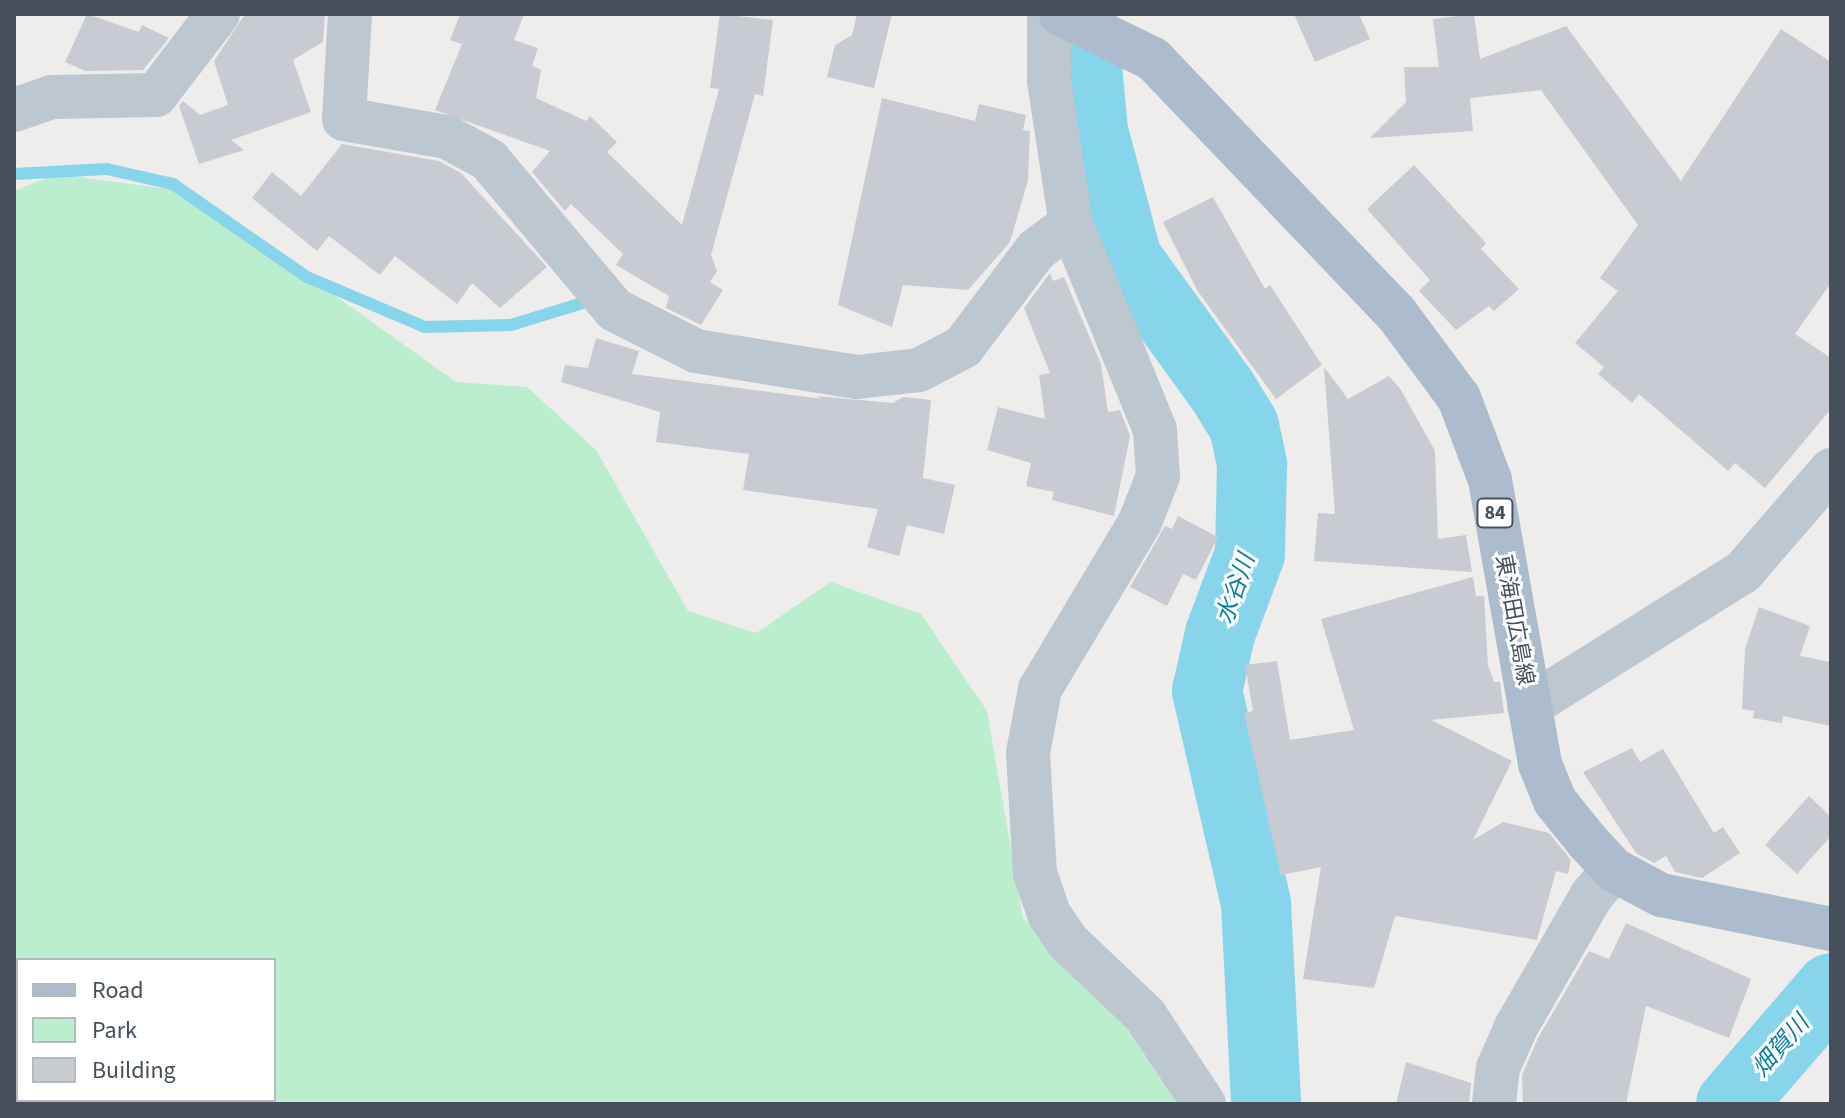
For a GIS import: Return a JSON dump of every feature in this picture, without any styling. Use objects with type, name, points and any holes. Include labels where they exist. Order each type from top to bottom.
[{"type":"main road","name":"東海田広島線","points":[[1059,16],[1153,59],[1396,313],[1459,398],[1490,480],[1540,764],[1555,801],[1614,870],[1696,905],[1831,929]]},
{"type":"street","points":[[14,110],[52,97],[156,95],[218,14]]},
{"type":"street","points":[[350,14],[344,119],[447,137],[489,160],[615,310],[696,351],[857,377],[919,370],[963,347],[1036,250],[1071,224]]},
{"type":"street","points":[[1059,16],[1049,81],[1071,224],[1155,430],[1158,476],[1140,522],[1040,689],[1028,753],[1035,873],[1049,914],[1067,941],[1145,1015],[1204,1104]]},
{"type":"street","points":[[1529,706],[1743,572],[1831,470]]},
{"type":"street","points":[[1494,1104],[1498,1068],[1516,1027],[1592,895],[1614,870]]},
{"type":"green space","points":[[56,174],[190,192],[456,382],[527,387],[596,450],[688,611],[756,633],[831,582],[921,614],[987,711],[1023,918],[1118,1019],[1166,1051],[1192,1104],[14,1104],[14,191]]},
{"type":"building","points":[[87,14],[139,32],[142,25],[169,38],[143,70],[85,71],[65,62]]},
{"type":"building","points":[[252,14],[325,14],[323,42],[293,60],[311,112],[231,140],[244,150],[199,164],[179,106],[183,101],[200,115],[228,105],[214,61],[243,17]]},
{"type":"building","points":[[460,14],[524,14],[514,40],[538,48],[532,66],[541,70],[536,98],[586,121],[590,116],[617,142],[607,152],[682,225],[719,89],[710,88],[720,14],[773,20],[763,96],[755,94],[711,255],[717,271],[710,282],[723,290],[701,325],[666,308],[669,296],[616,265],[623,254],[571,204],[565,211],[532,172],[550,151],[435,110],[462,44],[450,40]]},
{"type":"building","points":[[857,14],[892,14],[874,88],[827,77],[835,45],[852,35]]},
{"type":"building","points":[[1294,14],[1359,14],[1370,39],[1315,62]]},
{"type":"building","points":[[1474,14],[1480,59],[1566,26],[1681,181],[1781,29],[1831,62],[1831,283],[1795,334],[1831,358],[1831,409],[1765,488],[1735,463],[1728,471],[1639,394],[1632,403],[1598,374],[1604,367],[1575,343],[1618,291],[1600,278],[1638,225],[1541,90],[1470,98],[1473,131],[1370,138],[1406,102],[1404,67],[1439,67],[1433,19]]},
{"type":"building","points":[[882,98],[975,121],[979,104],[1026,115],[1023,130],[1030,131],[1028,180],[1010,242],[968,290],[903,285],[892,327],[838,305]]},
{"type":"building","points":[[342,144],[439,161],[461,173],[547,267],[500,308],[472,283],[457,304],[395,256],[380,275],[329,236],[317,251],[252,198],[272,172],[301,196]]},
{"type":"building","points":[[1414,165],[1486,243],[1481,249],[1519,289],[1494,311],[1489,306],[1456,330],[1419,291],[1430,280],[1367,209]]},
{"type":"building","points":[[1213,197],[1265,289],[1270,285],[1322,365],[1276,399],[1197,290],[1163,222]]},
{"type":"building","points":[[1050,273],[1053,281],[1064,277],[1101,364],[1108,412],[1120,410],[1130,436],[1114,516],[1052,500],[1054,492],[1026,486],[1031,463],[987,450],[998,407],[1045,419],[1039,375],[1050,373],[1024,308]]},
{"type":"building","points":[[596,338],[639,351],[632,374],[822,399],[816,396],[893,403],[903,397],[931,400],[923,478],[955,485],[944,534],[907,525],[899,556],[867,547],[878,509],[743,490],[749,454],[656,442],[660,412],[561,382],[565,365],[588,368]]},
{"type":"building","points":[[1324,367],[1348,399],[1389,376],[1401,390],[1435,451],[1438,539],[1466,535],[1472,572],[1314,561],[1318,513],[1335,514]]},
{"type":"building","points":[[1178,516],[1218,537],[1196,580],[1183,574],[1167,606],[1130,587],[1165,526],[1172,529]]},
{"type":"building","points":[[1473,577],[1476,596],[1484,596],[1488,665],[1494,682],[1500,682],[1504,713],[1431,720],[1512,761],[1473,840],[1503,822],[1549,833],[1571,860],[1568,874],[1556,871],[1537,940],[1395,916],[1374,988],[1303,979],[1321,867],[1281,875],[1244,713],[1253,711],[1245,665],[1277,661],[1290,740],[1354,730],[1321,619]]},
{"type":"building","points":[[1759,607],[1810,626],[1800,656],[1831,662],[1831,726],[1783,716],[1782,723],[1753,718],[1754,711],[1742,709],[1745,649]]},
{"type":"building","points":[[1632,748],[1640,762],[1663,749],[1714,833],[1723,827],[1740,853],[1702,878],[1675,872],[1666,856],[1654,863],[1636,853],[1583,772]]},
{"type":"building","points":[[1809,796],[1831,817],[1831,836],[1797,874],[1765,845]]},
{"type":"building","points":[[1626,923],[1751,979],[1729,1038],[1646,1006],[1626,1104],[1523,1104],[1522,1075],[1538,1038],[1589,951],[1609,959]]},
{"type":"building","points":[[1406,1062],[1471,1083],[1469,1104],[1396,1104]]},
{"type":"waterway","name":"水谷川","points":[[1082,14],[1093,131],[1127,259],[1222,390],[1244,426],[1252,465],[1250,554],[1220,634],[1207,691],[1256,904],[1266,1104]]},
{"type":"waterway","points":[[1077,191],[1100,168]]},
{"type":"waterway","points":[[14,174],[107,169],[173,184],[307,277],[425,327],[511,325],[593,300]]},
{"type":"waterway","name":"畑賀川","points":[[1731,1104],[1831,988]]}]
